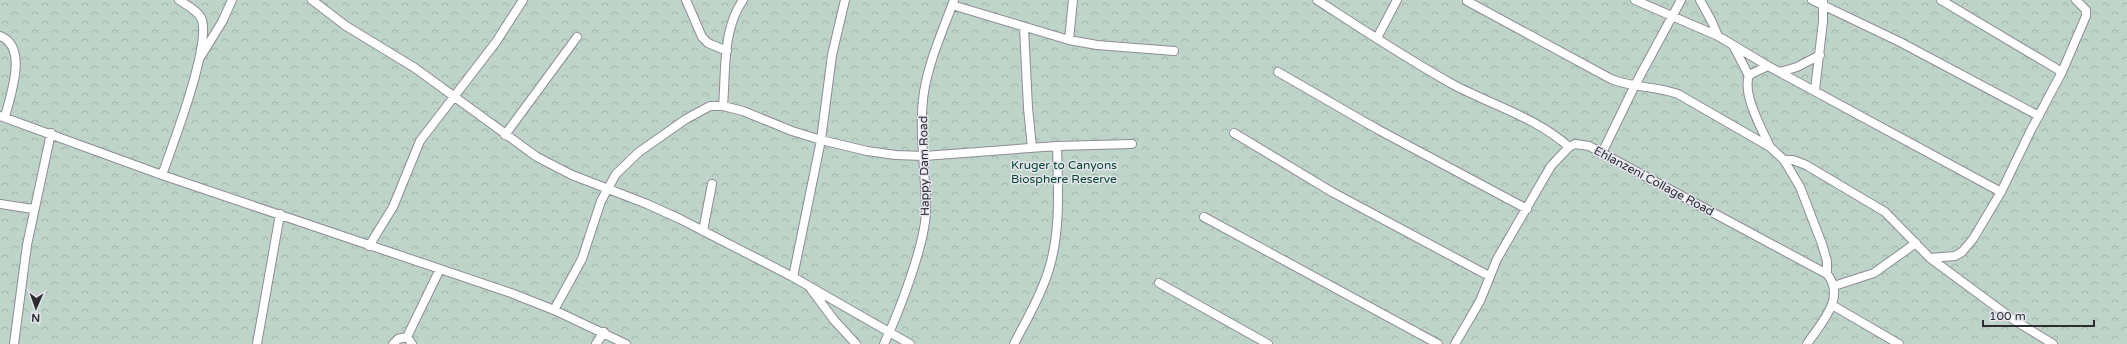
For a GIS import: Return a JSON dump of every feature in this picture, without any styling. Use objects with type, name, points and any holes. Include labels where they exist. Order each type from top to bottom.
[{"type":"street","points":[[162,175],[200,56],[202,25],[201,17],[179,0]]},
{"type":"street","points":[[200,56],[222,22],[232,0]]},
{"type":"street","points":[[312,0],[346,26],[390,51],[537,157],[562,171],[660,210],[793,277],[910,344]]},
{"type":"street","points":[[369,246],[393,207],[420,141],[453,96],[496,42],[523,0]]},
{"type":"street","points":[[686,0],[702,37],[708,43],[727,51]]},
{"type":"street","points":[[723,106],[727,51],[732,21],[743,0]]},
{"type":"street","points":[[793,277],[821,140],[832,55],[845,0]]},
{"type":"street","points":[[1069,40],[1073,0]]},
{"type":"street","points":[[1317,0],[1456,85],[1544,128],[1569,147],[1551,166],[1490,276],[1480,301],[1455,344]]},
{"type":"street","points":[[1377,38],[1397,0]]},
{"type":"street","points":[[1635,0],[1718,36],[1768,66],[1815,90],[2001,192]]},
{"type":"street","points":[[1602,153],[1635,85],[1673,17],[1680,0]]},
{"type":"street","points":[[1700,0],[1718,36]]},
{"type":"street","points":[[1812,0],[1823,2],[2039,116]]},
{"type":"street","points":[[1942,0],[2062,72]]},
{"type":"street","points":[[1930,258],[1955,256],[1962,252],[1973,239],[2001,192],[2062,72],[2086,16],[2086,10],[2076,0]]},
{"type":"street","points":[[1467,1],[1611,79],[1624,84],[1665,89],[1678,94],[1770,148],[1784,160],[1800,187],[1822,244],[1827,261],[1826,274]]},
{"type":"street","points":[[953,2],[1024,27],[1069,40],[1097,45],[1174,51]]},
{"type":"street","name":"Happy Dam Road","points":[[884,344],[890,332],[923,234],[926,212],[924,93],[929,71],[953,2]]},
{"type":"street","points":[[1815,90],[1820,55],[1823,2]]},
{"type":"street","points":[[1024,27],[1028,108],[1032,148]]},
{"type":"street","points":[[0,36],[9,41],[14,48],[16,69],[2,117],[51,133],[162,175],[440,269],[554,310],[604,332],[626,344]]},
{"type":"street","points":[[505,135],[577,37]]},
{"type":"street","points":[[1733,45],[1749,76],[1748,86],[1751,104],[1770,148]]},
{"type":"street","points":[[1780,72],[1797,67],[1820,55]]},
{"type":"street","points":[[1749,76],[1753,72],[1768,66]]},
{"type":"street","points":[[1278,72],[1377,128],[1527,209]]},
{"type":"street","points":[[554,310],[582,259],[607,188],[624,165],[645,148],[703,108],[715,105],[723,106],[743,111],[792,131],[821,140],[868,151],[896,155],[924,156],[1057,146],[1132,144]]},
{"type":"street","points":[[14,344],[33,209],[51,133]]},
{"type":"street","points":[[1234,133],[1332,192],[1490,276]]},
{"type":"street","name":"Ehlanzeni Collage Road","points":[[1569,147],[1575,144],[1583,144],[1602,153],[1826,274],[1834,286]]},
{"type":"street","points":[[1014,344],[1041,291],[1054,248],[1057,209],[1057,146]]},
{"type":"street","points":[[1784,160],[1799,161],[1869,201],[1892,219],[1930,258],[2014,320],[2052,344]]},
{"type":"street","points":[[703,232],[712,184]]},
{"type":"street","points":[[0,204],[33,209]]},
{"type":"street","points":[[256,344],[280,214]]},
{"type":"street","points":[[1204,217],[1438,344]]},
{"type":"street","points":[[1807,344],[1832,304],[1835,295],[1834,286],[1874,273],[1916,243]]},
{"type":"street","points":[[407,337],[440,269]]},
{"type":"street","points":[[1159,283],[1268,344]]},
{"type":"street","points":[[810,287],[834,320],[856,344]]},
{"type":"street","points":[[1832,304],[1899,344]]},
{"type":"street","points":[[596,344],[604,332]]},
{"type":"street","points":[[393,344],[398,339],[407,337]]},
{"type":"street","points":[[407,337],[412,344]]},
{"type":"green space","name":"Kruger to Canyons Biosphere Reserve","points":[[0,0],[2127,0],[2127,344],[0,344]]}]
